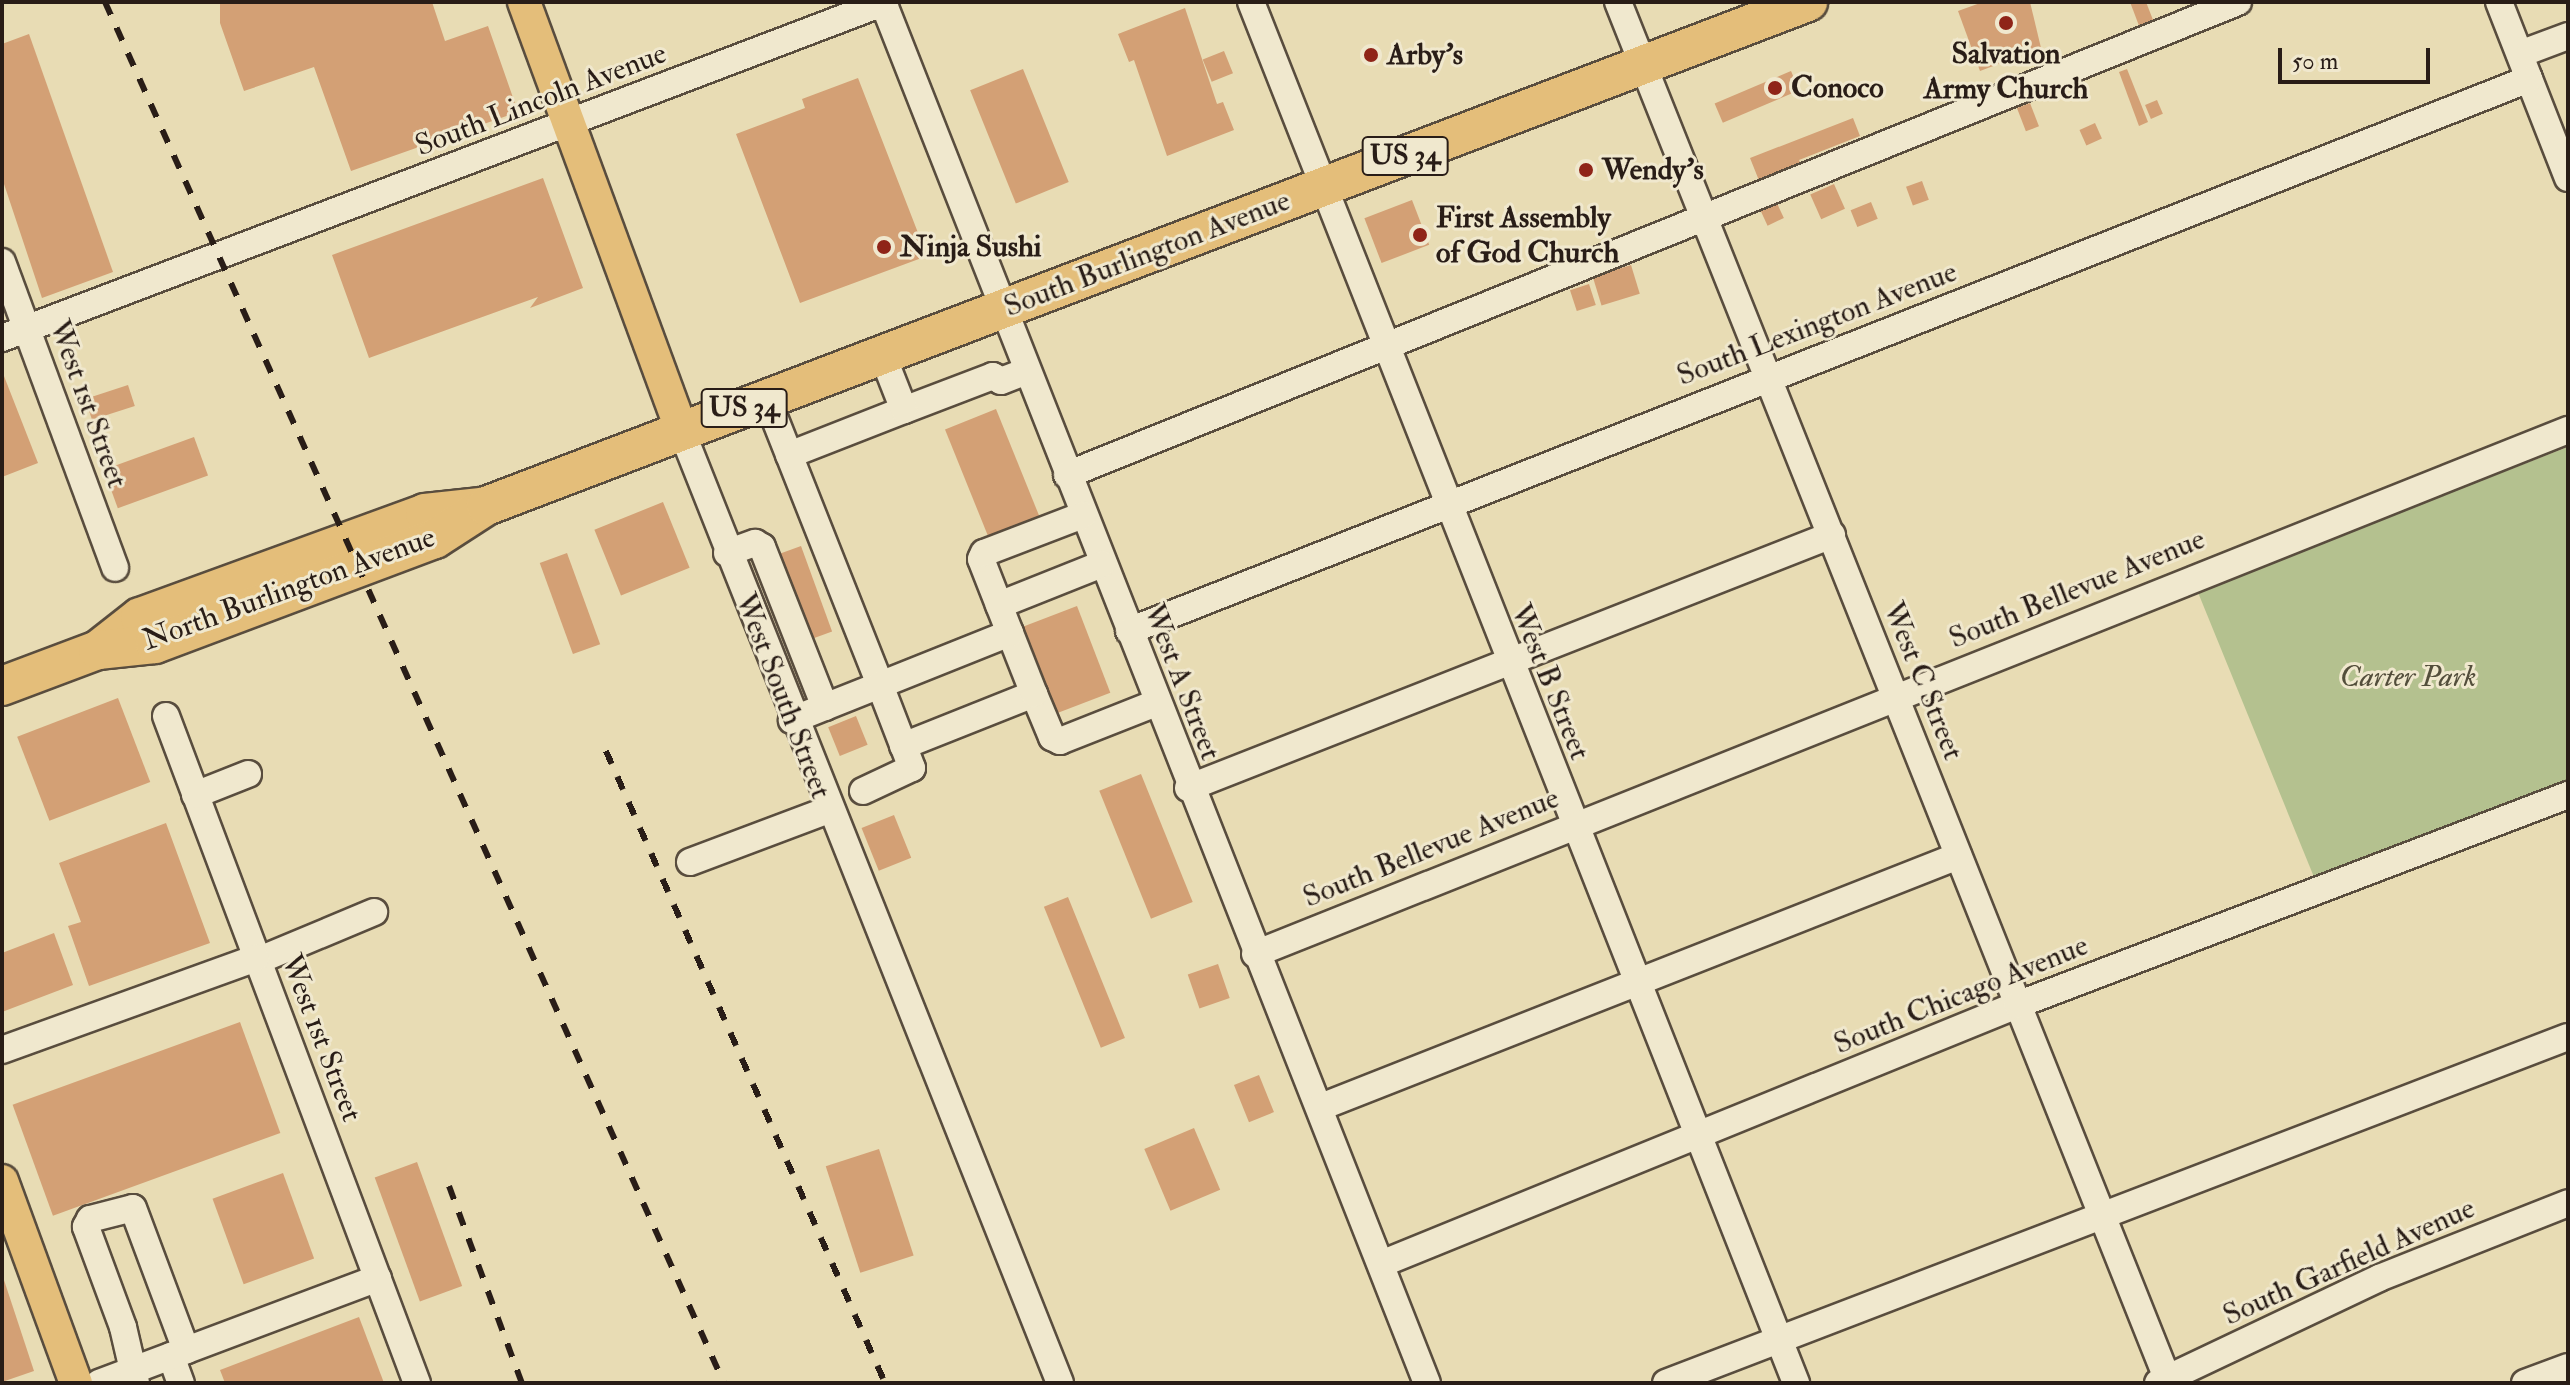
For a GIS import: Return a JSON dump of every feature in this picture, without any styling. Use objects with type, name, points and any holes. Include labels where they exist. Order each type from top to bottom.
[{"type":"highway","name":"South Burlington Avenue","points":[[486,506],[1808,2]]},
{"type":"highway","name":"North Burlington Avenue","points":[[2,686],[98,650],[140,617],[425,513],[486,506]]},
{"type":"main road","name":"West South Street","points":[[524,2],[682,432]]},
{"type":"main road","points":[[2,1181],[76,1383]]},
{"type":"street","name":"South Lincoln Avenue","points":[[2,338],[884,2]]},
{"type":"street","name":"West A Street","points":[[884,2],[1188,788],[1321,1107],[1427,1383]]},
{"type":"street","name":"West B Street","points":[[1251,2],[1386,342],[1508,664],[1796,1383]]},
{"type":"street","name":"West C Street","points":[[1618,2],[1706,215],[2164,1382]]},
{"type":"street","points":[[1067,475],[1386,342],[2238,2]]},
{"type":"street","points":[[2499,2],[2568,178]]},
{"type":"street","points":[[2520,54],[2568,36]]},
{"type":"street","name":"South Lexington Avenue","points":[[1129,631],[2529,79]]},
{"type":"street","name":"West 1st Street","points":[[2,262],[115,568]]},
{"type":"street","points":[[882,354],[904,410]]},
{"type":"street","points":[[789,455],[993,376],[1001,381],[1027,371]]},
{"type":"street","points":[[767,399],[880,685],[910,773],[863,791]]},
{"type":"street","name":"South Bellevue Avenue","points":[[1255,954],[1895,695],[2568,430]]},
{"type":"street","name":"West South Street","points":[[682,432],[792,720],[1060,1383]]},
{"type":"street","points":[[1083,515],[984,553],[999,605],[1052,737],[1060,741],[1156,703]]},
{"type":"street","points":[[1188,788],[1832,535]]},
{"type":"street","points":[[727,553],[755,543],[762,547],[825,707]]},
{"type":"street","points":[[999,605],[1102,564]]},
{"type":"street","points":[[792,720],[1010,633]]},
{"type":"street","points":[[903,746],[1034,694]]},
{"type":"street","name":"West 1st Street","points":[[166,716],[417,1383]]},
{"type":"street","points":[[195,795],[248,774]]},
{"type":"street","name":"South Chicago Avenue","points":[[1381,1264],[2017,1005],[2568,795]]},
{"type":"street","points":[[690,862],[828,810]]},
{"type":"street","points":[[1321,1107],[1958,856]]},
{"type":"street","points":[[2,1050],[257,959],[374,912]]},
{"type":"street","points":[[1666,1383],[2102,1219],[2568,1037]]},
{"type":"street","name":"South Garfield Avenue","points":[[2164,1382],[2379,1278],[2568,1203]]},
{"type":"street","points":[[134,1377],[123,1327],[86,1227],[90,1219],[124,1206],[133,1208],[179,1353],[181,1383]]},
{"type":"street","points":[[99,1383],[134,1377],[179,1353],[378,1278]]},
{"type":"street","points":[[2525,1383],[2568,1367]]},
{"type":"green space","name":"Carter Park","points":[[2568,447],[2568,782],[2316,882],[2197,590]]},
{"type":"building","points":[[220,2],[432,2],[445,41],[488,26],[518,112],[351,171],[314,67],[244,91],[220,23]]},
{"type":"building","points":[[1983,2],[2030,2],[2041,48],[1980,71],[1958,11]]},
{"type":"building","points":[[2130,2],[2146,2],[2155,25],[2141,31]]},
{"type":"building","points":[[1185,8],[1217,104],[1223,102],[1234,130],[1167,156],[1134,60],[1129,62],[1118,34]]},
{"type":"building","points":[[29,34],[113,272],[42,298],[2,178],[2,44]]},
{"type":"building","points":[[1224,51],[1233,73],[1212,82],[1203,60]]},
{"type":"building","points":[[1023,69],[1069,182],[1016,203],[970,90]]},
{"type":"building","points":[[2127,69],[2148,122],[2139,126],[2119,72]]},
{"type":"building","points":[[1791,71],[1799,90],[1723,123],[1715,103]]},
{"type":"building","points":[[858,78],[927,256],[800,303],[736,134],[805,108],[802,99]]},
{"type":"building","points":[[2157,100],[2163,114],[2151,119],[2145,105]]},
{"type":"building","points":[[2030,103],[2039,126],[2026,131],[2017,108]]},
{"type":"building","points":[[1853,118],[1860,136],[1799,160],[1804,171],[1762,188],[1750,158]]},
{"type":"building","points":[[2095,123],[2102,139],[2086,145],[2079,130]]},
{"type":"building","points":[[543,178],[583,288],[530,308],[538,297],[369,358],[332,255]]},
{"type":"building","points":[[1922,181],[1929,200],[1913,206],[1906,187]]},
{"type":"building","points":[[1834,184],[1845,209],[1821,219],[1810,195]]},
{"type":"building","points":[[1775,199],[1784,218],[1768,226],[1759,207]]},
{"type":"building","points":[[1412,200],[1429,245],[1382,263],[1364,218]]},
{"type":"building","points":[[1871,202],[1878,219],[1857,227],[1851,210]]},
{"type":"building","points":[[1631,265],[1640,294],[1602,305],[1593,277]]},
{"type":"building","points":[[1589,284],[1596,305],[1577,311],[1570,290]]},
{"type":"building","points":[[2,371],[38,463],[2,477]]},
{"type":"building","points":[[128,385],[135,406],[92,420],[85,399]]},
{"type":"building","points":[[996,409],[1040,517],[989,538],[945,430]]},
{"type":"building","points":[[194,437],[208,476],[118,508],[104,470]]},
{"type":"building","points":[[663,502],[690,568],[621,596],[594,530]]},
{"type":"building","points":[[801,546],[832,632],[804,642],[773,556]]},
{"type":"building","points":[[567,553],[600,644],[573,654],[540,563]]},
{"type":"building","points":[[1077,606],[1110,693],[1056,714],[1023,627]]},
{"type":"building","points":[[118,698],[150,782],[49,821],[17,737]]},
{"type":"building","points":[[856,716],[868,745],[840,756],[828,727]]},
{"type":"building","points":[[1141,774],[1193,902],[1151,919],[1099,791]]},
{"type":"building","points":[[894,815],[911,858],[879,871],[862,828]]},
{"type":"building","points":[[166,823],[210,943],[89,986],[68,926],[81,922],[59,863]]},
{"type":"building","points":[[1068,897],[1125,1038],[1101,1048],[1044,907]]},
{"type":"building","points":[[54,933],[73,985],[2,1012],[2,953]]},
{"type":"building","points":[[1218,964],[1230,998],[1199,1008],[1188,974]]},
{"type":"building","points":[[240,1022],[280,1133],[53,1216],[13,1105]]},
{"type":"building","points":[[1259,1075],[1274,1112],[1249,1122],[1234,1085]]},
{"type":"building","points":[[1194,1128],[1220,1190],[1170,1211],[1144,1149]]},
{"type":"building","points":[[879,1149],[914,1256],[860,1273],[826,1166]]},
{"type":"building","points":[[417,1162],[462,1286],[420,1301],[375,1177]]},
{"type":"building","points":[[283,1173],[314,1259],[244,1284],[213,1199]]},
{"type":"building","points":[[2,1278],[34,1371],[2,1382]]},
{"type":"building","points":[[359,1317],[384,1383],[225,1383],[220,1370]]},
{"type":"railway","points":[[105,2],[724,1383]]},
{"type":"railway","points":[[606,751],[885,1383]]},
{"type":"railway","points":[[449,1186],[522,1383]]},
{"type":"place","name":"Salvation Army Church","points":[[2006,23]]},
{"type":"place","name":"Arby's","points":[[1371,55]]},
{"type":"place","name":"Conoco","points":[[1775,88]]},
{"type":"place","name":"Wendy's","points":[[1586,170]]},
{"type":"place","name":"First Assembly of God Church","points":[[1420,235]]},
{"type":"place","name":"Ninja Sushi","points":[[884,247]]}]
